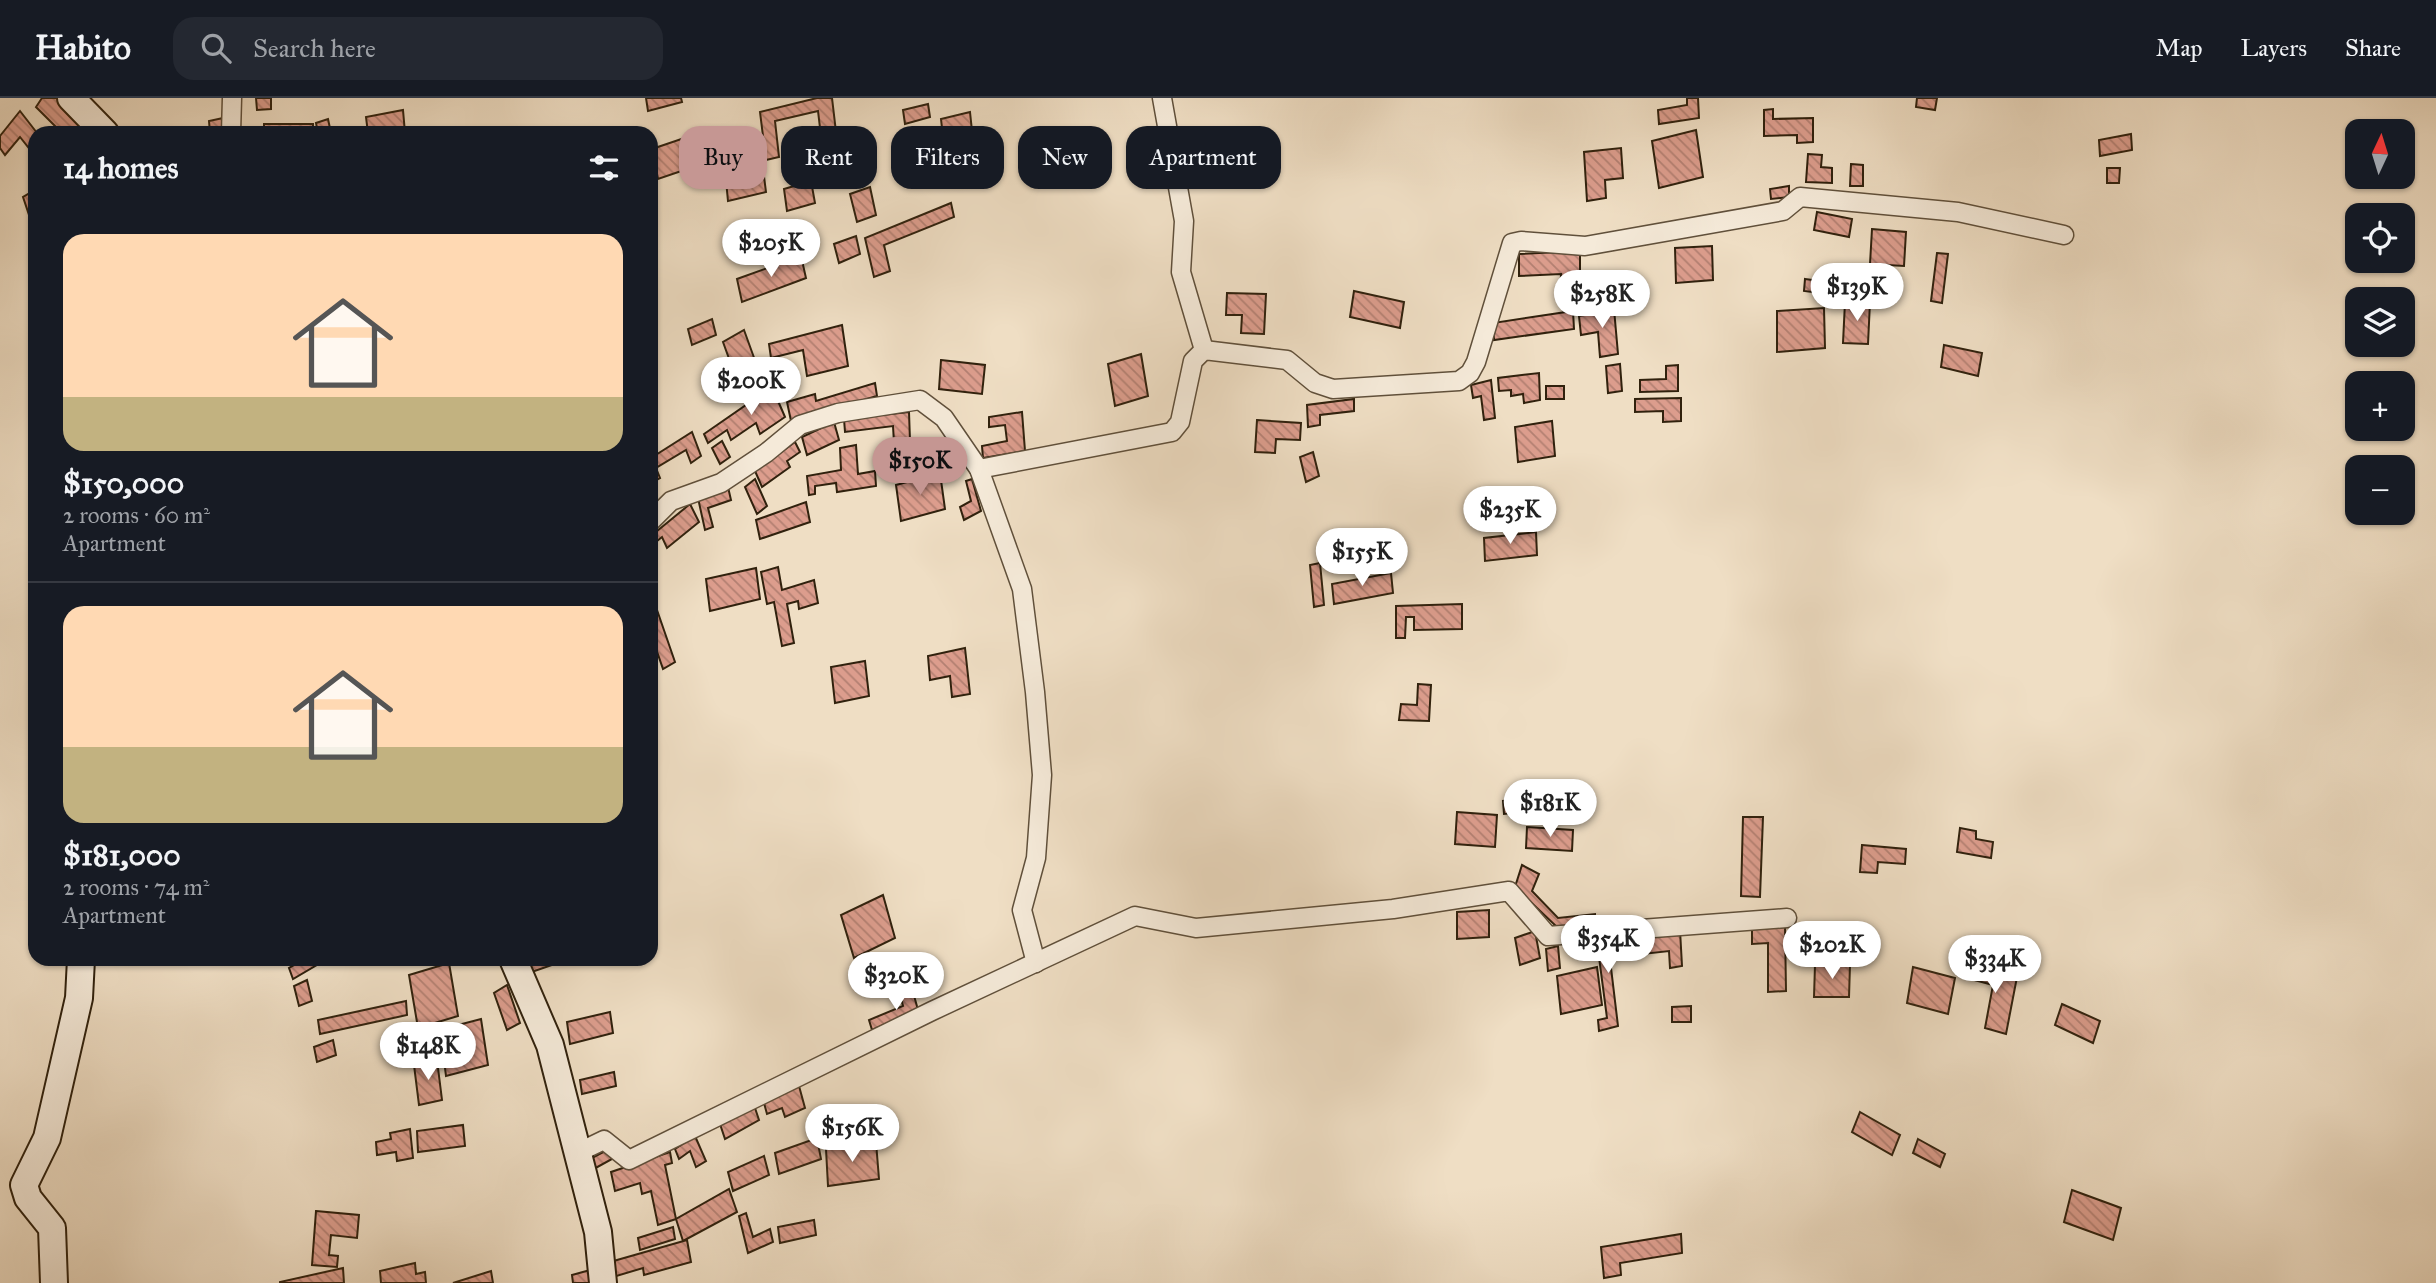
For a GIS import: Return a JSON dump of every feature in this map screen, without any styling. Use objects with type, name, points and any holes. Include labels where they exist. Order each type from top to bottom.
[{"type":"street","points":[[71,98],[98,126]]},
{"type":"street","points":[[231,126],[232,98]]},
{"type":"street","points":[[1162,98],[1184,221],[1181,272],[1204,350]]},
{"type":"street","points":[[1204,350],[1287,360],[1315,383],[1333,389],[1459,381],[1470,373],[1476,362],[1511,243],[1521,240],[1585,246],[1783,211],[1800,197],[1958,212],[2063,235]]},
{"type":"street","points":[[979,469],[1172,432],[1180,422],[1193,361],[1204,350]]},
{"type":"street","points":[[658,514],[671,501],[721,483],[766,453],[800,425],[838,413],[920,400],[944,418],[979,469],[1022,589],[1042,775],[1036,858],[1022,910],[1036,963]]},
{"type":"street","points":[[577,1153],[604,1140],[629,1160],[932,1011],[1135,916],[1196,928],[1393,909],[1508,891],[1548,936],[1787,918]]},
{"type":"street","points":[[54,1283],[52,1228],[28,1198],[24,1185],[47,1138],[79,998],[81,966]]},
{"type":"street","points":[[516,966],[550,1045],[598,1231],[603,1283]]},
{"type":"building","points":[[42,98],[58,98],[87,126],[55,126],[36,107]]},
{"type":"building","points":[[256,98],[271,98],[271,109],[257,110]]},
{"type":"building","points":[[646,98],[681,98],[682,102],[648,111]]},
{"type":"building","points":[[817,98],[832,98],[835,126],[820,126],[818,111],[775,121],[779,157],[767,160],[767,126],[762,126],[760,112]]},
{"type":"building","points":[[1687,98],[1698,98],[1699,118],[1659,124],[1658,110],[1687,105]]},
{"type":"building","points":[[1917,98],[1937,98],[1935,110],[1916,107]]},
{"type":"building","points":[[928,104],[930,117],[905,124],[903,110]]},
{"type":"building","points":[[1773,109],[1773,119],[1813,118],[1813,142],[1797,143],[1797,135],[1764,136],[1764,110]]},
{"type":"building","points":[[403,110],[404,126],[367,126],[366,117]]},
{"type":"building","points":[[20,111],[32,126],[28,126],[28,147],[20,137],[5,155],[0,148],[0,136]]},
{"type":"building","points":[[970,112],[971,126],[942,126],[941,119]]},
{"type":"building","points":[[223,118],[224,126],[209,126],[209,121]]},
{"type":"building","points":[[328,119],[330,126],[317,126],[316,123]]},
{"type":"building","points":[[264,124],[313,124],[313,126]]},
{"type":"building","points":[[1696,130],[1703,177],[1659,188],[1652,141]]},
{"type":"building","points":[[2131,134],[2132,150],[2100,156],[2099,140]]},
{"type":"building","points":[[679,140],[679,172],[658,179],[658,147]]},
{"type":"building","points":[[1621,148],[1623,178],[1605,180],[1606,198],[1587,201],[1584,152]]},
{"type":"building","points":[[1808,154],[1822,155],[1821,167],[1832,168],[1832,183],[1806,182]]},
{"type":"building","points":[[1851,164],[1863,165],[1863,186],[1850,186]]},
{"type":"building","points":[[2107,168],[2120,168],[2119,183],[2107,183]]},
{"type":"building","points":[[1789,186],[1789,197],[1771,199],[1770,189]]},
{"type":"building","points":[[727,189],[766,189],[766,192],[728,201]]},
{"type":"building","points":[[784,189],[812,189],[815,203],[787,211]]},
{"type":"building","points":[[870,189],[876,215],[857,222],[850,194]]},
{"type":"building","points":[[28,194],[28,212],[23,197]]},
{"type":"building","points":[[951,203],[954,217],[884,245],[890,271],[874,277],[865,238]]},
{"type":"building","points":[[1817,212],[1852,219],[1849,237],[1814,230]]},
{"type":"building","points":[[1872,229],[1906,232],[1904,266],[1870,264]]},
{"type":"building","points":[[856,236],[860,254],[839,263],[834,244]]},
{"type":"building","points":[[1712,246],[1713,280],[1676,283],[1675,248]]},
{"type":"building","points":[[1580,251],[1580,295],[1560,295],[1561,274],[1519,276],[1519,254]]},
{"type":"building","points":[[1937,253],[1948,254],[1942,303],[1931,301]]},
{"type":"building","points":[[801,256],[806,278],[742,302],[737,279]]},
{"type":"building","points":[[1805,279],[1836,283],[1834,295],[1804,291]]},
{"type":"building","points":[[1354,291],[1404,302],[1400,328],[1350,317]]},
{"type":"building","points":[[1227,293],[1266,294],[1264,334],[1241,333],[1242,315],[1226,315]]},
{"type":"building","points":[[1845,302],[1870,302],[1868,344],[1843,343]]},
{"type":"building","points":[[1824,308],[1825,348],[1777,352],[1777,311]]},
{"type":"building","points":[[1614,309],[1618,354],[1600,357],[1598,332],[1581,335],[1579,316]]},
{"type":"building","points":[[1573,311],[1574,329],[1494,340],[1493,323]]},
{"type":"building","points":[[712,319],[716,335],[692,345],[688,329]]},
{"type":"building","points":[[842,325],[848,366],[807,376],[803,350],[771,358],[769,344]]},
{"type":"building","points":[[744,330],[761,377],[740,389],[723,342]]},
{"type":"building","points":[[1944,345],[1982,353],[1978,376],[1941,367]]},
{"type":"building","points":[[1141,354],[1148,396],[1115,406],[1108,364]]},
{"type":"building","points":[[941,360],[985,365],[982,394],[939,389]]},
{"type":"building","points":[[1620,364],[1622,391],[1608,393],[1606,366]]},
{"type":"building","points":[[1678,365],[1678,391],[1640,392],[1640,380],[1666,379],[1666,366]]},
{"type":"building","points":[[1539,373],[1540,400],[1524,403],[1523,394],[1511,396],[1511,390],[1499,391],[1498,378]]},
{"type":"building","points":[[1491,380],[1495,418],[1484,420],[1481,396],[1473,398],[1471,385]]},
{"type":"building","points":[[875,383],[877,396],[791,421],[787,402],[815,394],[816,401]]},
{"type":"building","points":[[1546,386],[1564,386],[1564,399],[1546,399]]},
{"type":"building","points":[[772,387],[785,417],[760,434],[756,423],[731,440],[727,430],[708,443],[704,434]]},
{"type":"building","points":[[1681,398],[1681,421],[1663,422],[1663,411],[1635,412],[1635,399]]},
{"type":"building","points":[[1354,399],[1354,411],[1320,415],[1320,425],[1308,427],[1307,405]]},
{"type":"building","points":[[909,412],[910,441],[894,443],[893,426],[845,432],[844,419]]},
{"type":"building","points":[[1022,412],[1025,451],[983,458],[982,446],[1007,441],[1005,425],[989,427],[989,417]]},
{"type":"building","points":[[1257,420],[1301,423],[1300,440],[1276,439],[1275,453],[1255,452]]},
{"type":"building","points":[[1552,421],[1555,456],[1518,462],[1515,427]]},
{"type":"building","points":[[834,422],[839,440],[807,455],[802,437]]},
{"type":"building","points":[[692,432],[701,456],[691,463],[686,450],[658,467],[658,454]]},
{"type":"building","points":[[953,440],[959,459],[945,467],[938,448]]},
{"type":"building","points":[[722,441],[730,457],[720,464],[712,448]]},
{"type":"building","points":[[795,442],[800,452],[787,461],[790,467],[762,487],[755,471]]},
{"type":"building","points":[[856,445],[858,474],[875,471],[876,486],[837,492],[836,483],[815,486],[815,494],[809,495],[807,476],[841,470],[840,448]]},
{"type":"building","points":[[1313,452],[1319,476],[1306,482],[1300,457]]},
{"type":"building","points":[[940,473],[945,509],[901,521],[896,485]]},
{"type":"building","points":[[755,479],[767,506],[757,514],[745,487]]},
{"type":"building","points":[[972,479],[981,511],[964,520],[960,507],[971,501],[966,481]]},
{"type":"building","points":[[728,487],[731,500],[708,508],[713,527],[705,530],[698,498]]},
{"type":"building","points":[[806,502],[810,522],[760,539],[756,520]]},
{"type":"building","points":[[690,504],[699,522],[667,548],[662,537],[658,540],[658,530]]},
{"type":"building","points":[[1536,532],[1537,555],[1485,561],[1484,538]]},
{"type":"building","points":[[1320,563],[1324,605],[1314,607],[1310,565]]},
{"type":"building","points":[[778,567],[782,590],[814,580],[818,603],[799,609],[798,601],[787,604],[794,643],[782,646],[774,602],[767,604],[761,572]]},
{"type":"building","points":[[756,568],[760,599],[710,611],[706,579]]},
{"type":"building","points":[[1391,573],[1393,593],[1334,604],[1332,584]]},
{"type":"building","points":[[1462,604],[1462,629],[1414,630],[1414,617],[1406,617],[1405,638],[1396,638],[1396,606]]},
{"type":"building","points":[[658,613],[675,662],[663,669],[658,654]]},
{"type":"building","points":[[965,648],[970,694],[952,697],[950,676],[930,680],[928,656]]},
{"type":"building","points":[[865,661],[869,696],[835,703],[831,667]]},
{"type":"building","points":[[1418,684],[1431,685],[1429,721],[1399,720],[1401,704],[1417,705]]},
{"type":"building","points":[[1531,798],[1532,811],[1504,814],[1503,801]]},
{"type":"building","points":[[1457,812],[1497,815],[1495,847],[1455,844]]},
{"type":"building","points":[[1743,817],[1763,817],[1760,897],[1741,896]]},
{"type":"building","points":[[1527,827],[1573,830],[1572,851],[1526,848]]},
{"type":"building","points":[[1960,828],[1976,831],[1976,839],[1993,842],[1991,858],[1957,852]]},
{"type":"building","points":[[1862,845],[1906,849],[1905,864],[1878,862],[1877,873],[1860,872]]},
{"type":"building","points":[[1522,865],[1539,874],[1532,891],[1558,918],[1595,914],[1595,925],[1558,928],[1515,887]]},
{"type":"building","points":[[883,895],[895,938],[854,958],[841,915]]},
{"type":"building","points":[[1489,910],[1489,937],[1457,939],[1457,912]]},
{"type":"building","points":[[1785,926],[1786,991],[1768,992],[1768,943],[1752,944],[1752,928]]},
{"type":"building","points":[[1680,930],[1682,966],[1670,968],[1669,951],[1634,955],[1633,935]]},
{"type":"building","points":[[1535,931],[1540,958],[1520,965],[1515,938]]},
{"type":"building","points":[[1628,933],[1630,946],[1609,951],[1618,1026],[1599,1031],[1598,1020],[1607,1018],[1599,957],[1592,959],[1590,942]]},
{"type":"building","points":[[1558,946],[1560,968],[1548,971],[1546,949]]},
{"type":"building","points":[[1965,963],[2017,977],[2006,1034],[1985,1028],[1993,985],[1963,977]]},
{"type":"building","points":[[1815,965],[1850,965],[1849,997],[1814,997]]},
{"type":"building","points":[[293,966],[315,966],[293,979],[289,968]]},
{"type":"building","points":[[439,966],[450,966],[458,1016],[418,1028],[409,975]]},
{"type":"building","points":[[528,966],[549,966],[529,973]]},
{"type":"building","points":[[1597,967],[1602,1005],[1561,1014],[1557,976]]},
{"type":"building","points":[[1913,967],[1955,978],[1948,1014],[1907,1003]]},
{"type":"building","points":[[307,980],[312,1001],[299,1006],[294,986]]},
{"type":"building","points":[[507,985],[520,1023],[507,1030],[494,993]]},
{"type":"building","points":[[913,992],[918,1010],[872,1030],[869,1020],[903,1006],[901,998]]},
{"type":"building","points":[[406,1001],[407,1015],[320,1034],[318,1020]]},
{"type":"building","points":[[2062,1004],[2100,1021],[2093,1043],[2055,1025]]},
{"type":"building","points":[[1691,1006],[1691,1022],[1672,1022],[1672,1007]]},
{"type":"building","points":[[610,1012],[613,1033],[570,1044],[567,1022]]},
{"type":"building","points":[[481,1019],[488,1065],[446,1076],[442,1044],[395,1056],[393,1042]]},
{"type":"building","points":[[333,1040],[336,1055],[317,1062],[314,1047]]},
{"type":"building","points":[[437,1060],[442,1100],[419,1105],[414,1065]]},
{"type":"building","points":[[614,1072],[616,1086],[582,1094],[580,1080]]},
{"type":"building","points":[[799,1086],[805,1108],[785,1117],[782,1108],[767,1114],[764,1103]]},
{"type":"building","points":[[754,1105],[759,1120],[725,1139],[720,1124]]},
{"type":"building","points":[[1860,1112],[1900,1135],[1892,1155],[1852,1132]]},
{"type":"building","points":[[463,1125],[465,1146],[418,1152],[417,1131]]},
{"type":"building","points":[[410,1129],[413,1158],[397,1161],[396,1152],[377,1155],[376,1142],[391,1139],[390,1133]]},
{"type":"building","points":[[695,1136],[706,1161],[696,1167],[690,1151],[679,1159],[675,1149]]},
{"type":"building","points":[[817,1138],[821,1159],[779,1174],[775,1153]]},
{"type":"building","points":[[1918,1139],[1945,1154],[1940,1167],[1913,1153]]},
{"type":"building","points":[[876,1142],[879,1179],[828,1186],[826,1149]]},
{"type":"building","points":[[609,1149],[612,1159],[592,1170],[588,1160]]},
{"type":"building","points":[[670,1152],[672,1163],[665,1165],[676,1219],[658,1225],[651,1191],[642,1194],[640,1183],[615,1191],[611,1172]]},
{"type":"building","points":[[764,1156],[769,1175],[733,1191],[728,1172]]},
{"type":"building","points":[[729,1189],[737,1212],[683,1241],[676,1219]]},
{"type":"building","points":[[2072,1190],[2121,1208],[2113,1240],[2064,1222]]},
{"type":"building","points":[[316,1211],[359,1215],[357,1238],[331,1235],[329,1255],[338,1256],[337,1267],[312,1265]]},
{"type":"building","points":[[746,1213],[753,1237],[770,1229],[773,1242],[748,1253],[739,1216]]},
{"type":"building","points":[[814,1220],[816,1235],[780,1243],[778,1227]]},
{"type":"building","points":[[673,1227],[675,1239],[640,1250],[638,1238]]},
{"type":"building","points":[[1681,1234],[1682,1253],[1620,1263],[1621,1275],[1604,1278],[1601,1247]]},
{"type":"building","points":[[687,1240],[691,1262],[644,1275],[643,1268],[613,1277],[610,1262]]},
{"type":"building","points":[[415,1263],[416,1274],[425,1272],[426,1283],[381,1283],[380,1271]]},
{"type":"building","points":[[343,1268],[344,1283],[280,1283],[280,1282]]},
{"type":"building","points":[[590,1270],[592,1283],[573,1283],[572,1275]]},
{"type":"building","points":[[491,1271],[493,1283],[453,1283]]}]
